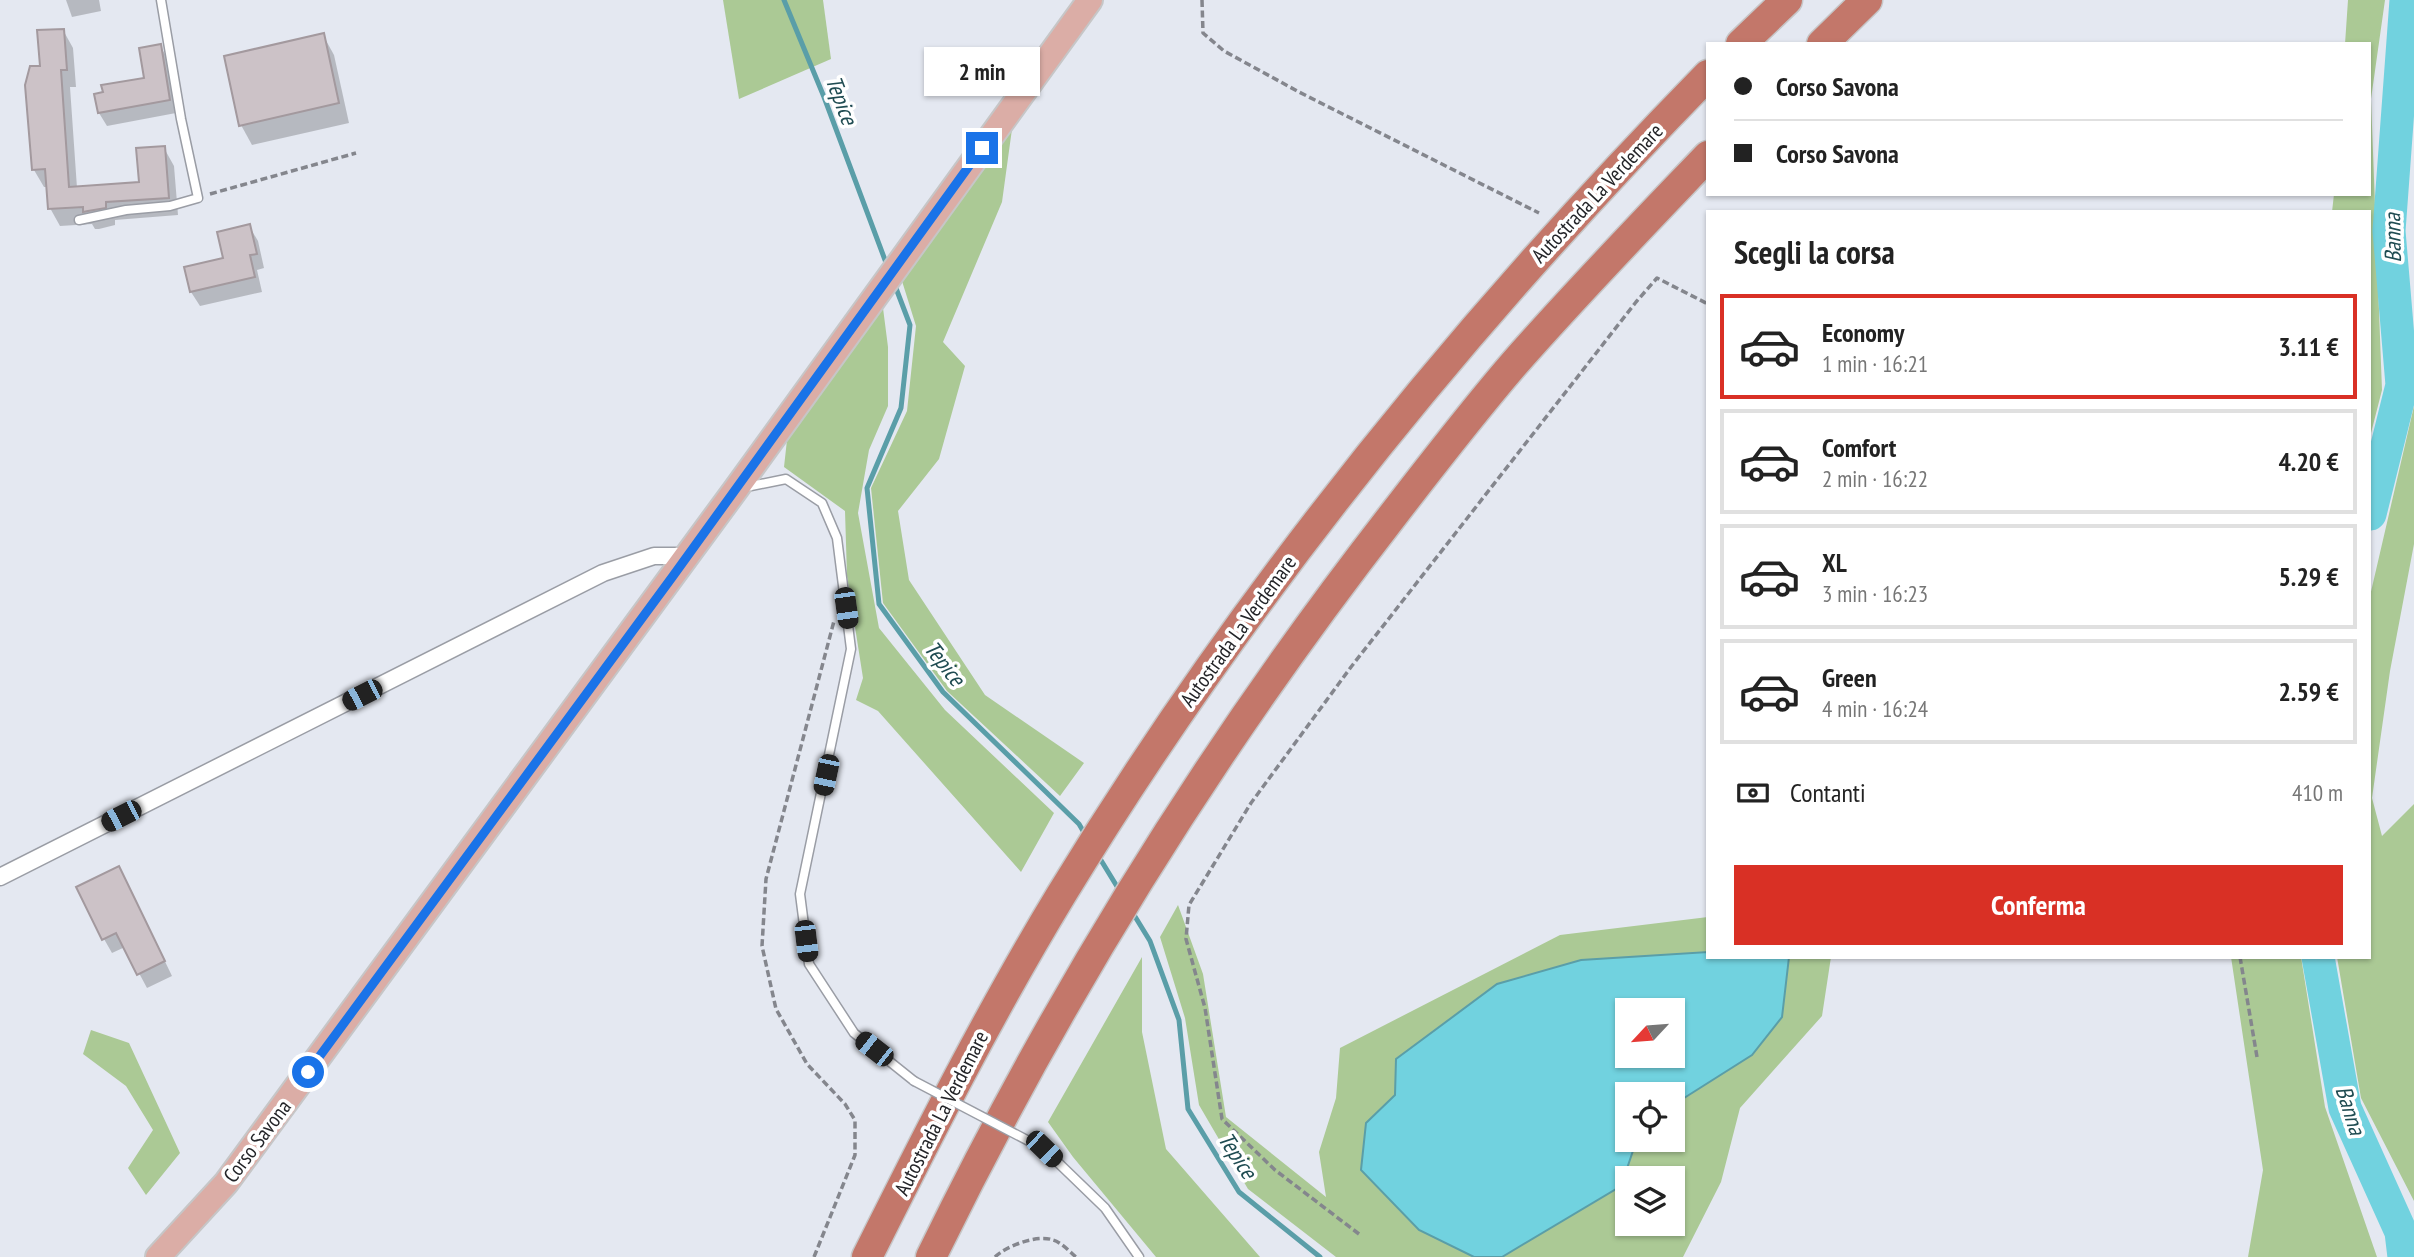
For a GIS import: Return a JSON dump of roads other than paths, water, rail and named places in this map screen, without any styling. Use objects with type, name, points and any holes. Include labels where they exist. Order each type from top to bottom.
[{"type":"highway","points":[[1743,42],[1787,0]]},
{"type":"highway","points":[[1824,42],[1867,0]]},
{"type":"highway","name":"Autostrada La Verdemare","points":[[867,1257],[920,1150],[1059,898],[1200,681],[1372,450],[1440,367],[1630,155],[1706,77]]},
{"type":"highway","points":[[931,1257],[973,1170],[1040,1045],[1193,793],[1261,692],[1428,469],[1548,326],[1706,158]]},
{"type":"main road","name":"Corso Savona","points":[[158,1257],[226,1183],[736,489],[1090,0]]},
{"type":"street","points":[[0,877],[603,573],[654,556],[687,556]]},
{"type":"lane","points":[[79,220],[126,210],[170,206],[198,198],[161,0]]},
{"type":"lane","points":[[736,489],[786,479],[822,503],[837,538],[851,649],[800,894],[809,964],[854,1032],[914,1081],[1044,1149],[1105,1208],[1139,1257]]},
{"type":"water","points":[[1706,952],[1706,959],[1789,959],[1782,1017],[1752,1055],[1685,1097],[1685,1082],[1615,1082],[1615,1152],[1633,1152],[1628,1166],[1615,1166],[1615,1190],[1502,1257],[1474,1257],[1419,1230],[1361,1170],[1366,1123],[1395,1095],[1396,1059],[1497,984],[1581,960]]},
{"type":"waterway","name":"Tepice","points":[[784,0],[824,97],[888,268]]},
{"type":"waterway","name":"Banna","points":[[2371,510],[2402,385],[2389,231],[2406,0]]},
{"type":"waterway","name":"Tepice","points":[[894,283],[910,325],[901,408],[867,488],[879,604],[943,692],[1079,824],[1086,836]]},
{"type":"waterway","name":"Tepice","points":[[1099,857],[1121,893]]},
{"type":"waterway","name":"Tepice","points":[[1131,910],[1150,941],[1179,1020],[1188,1109],[1239,1192],[1320,1257]]},
{"type":"waterway","name":"Banna","points":[[2318,959],[2345,1108],[2401,1232],[2404,1257]]}]
